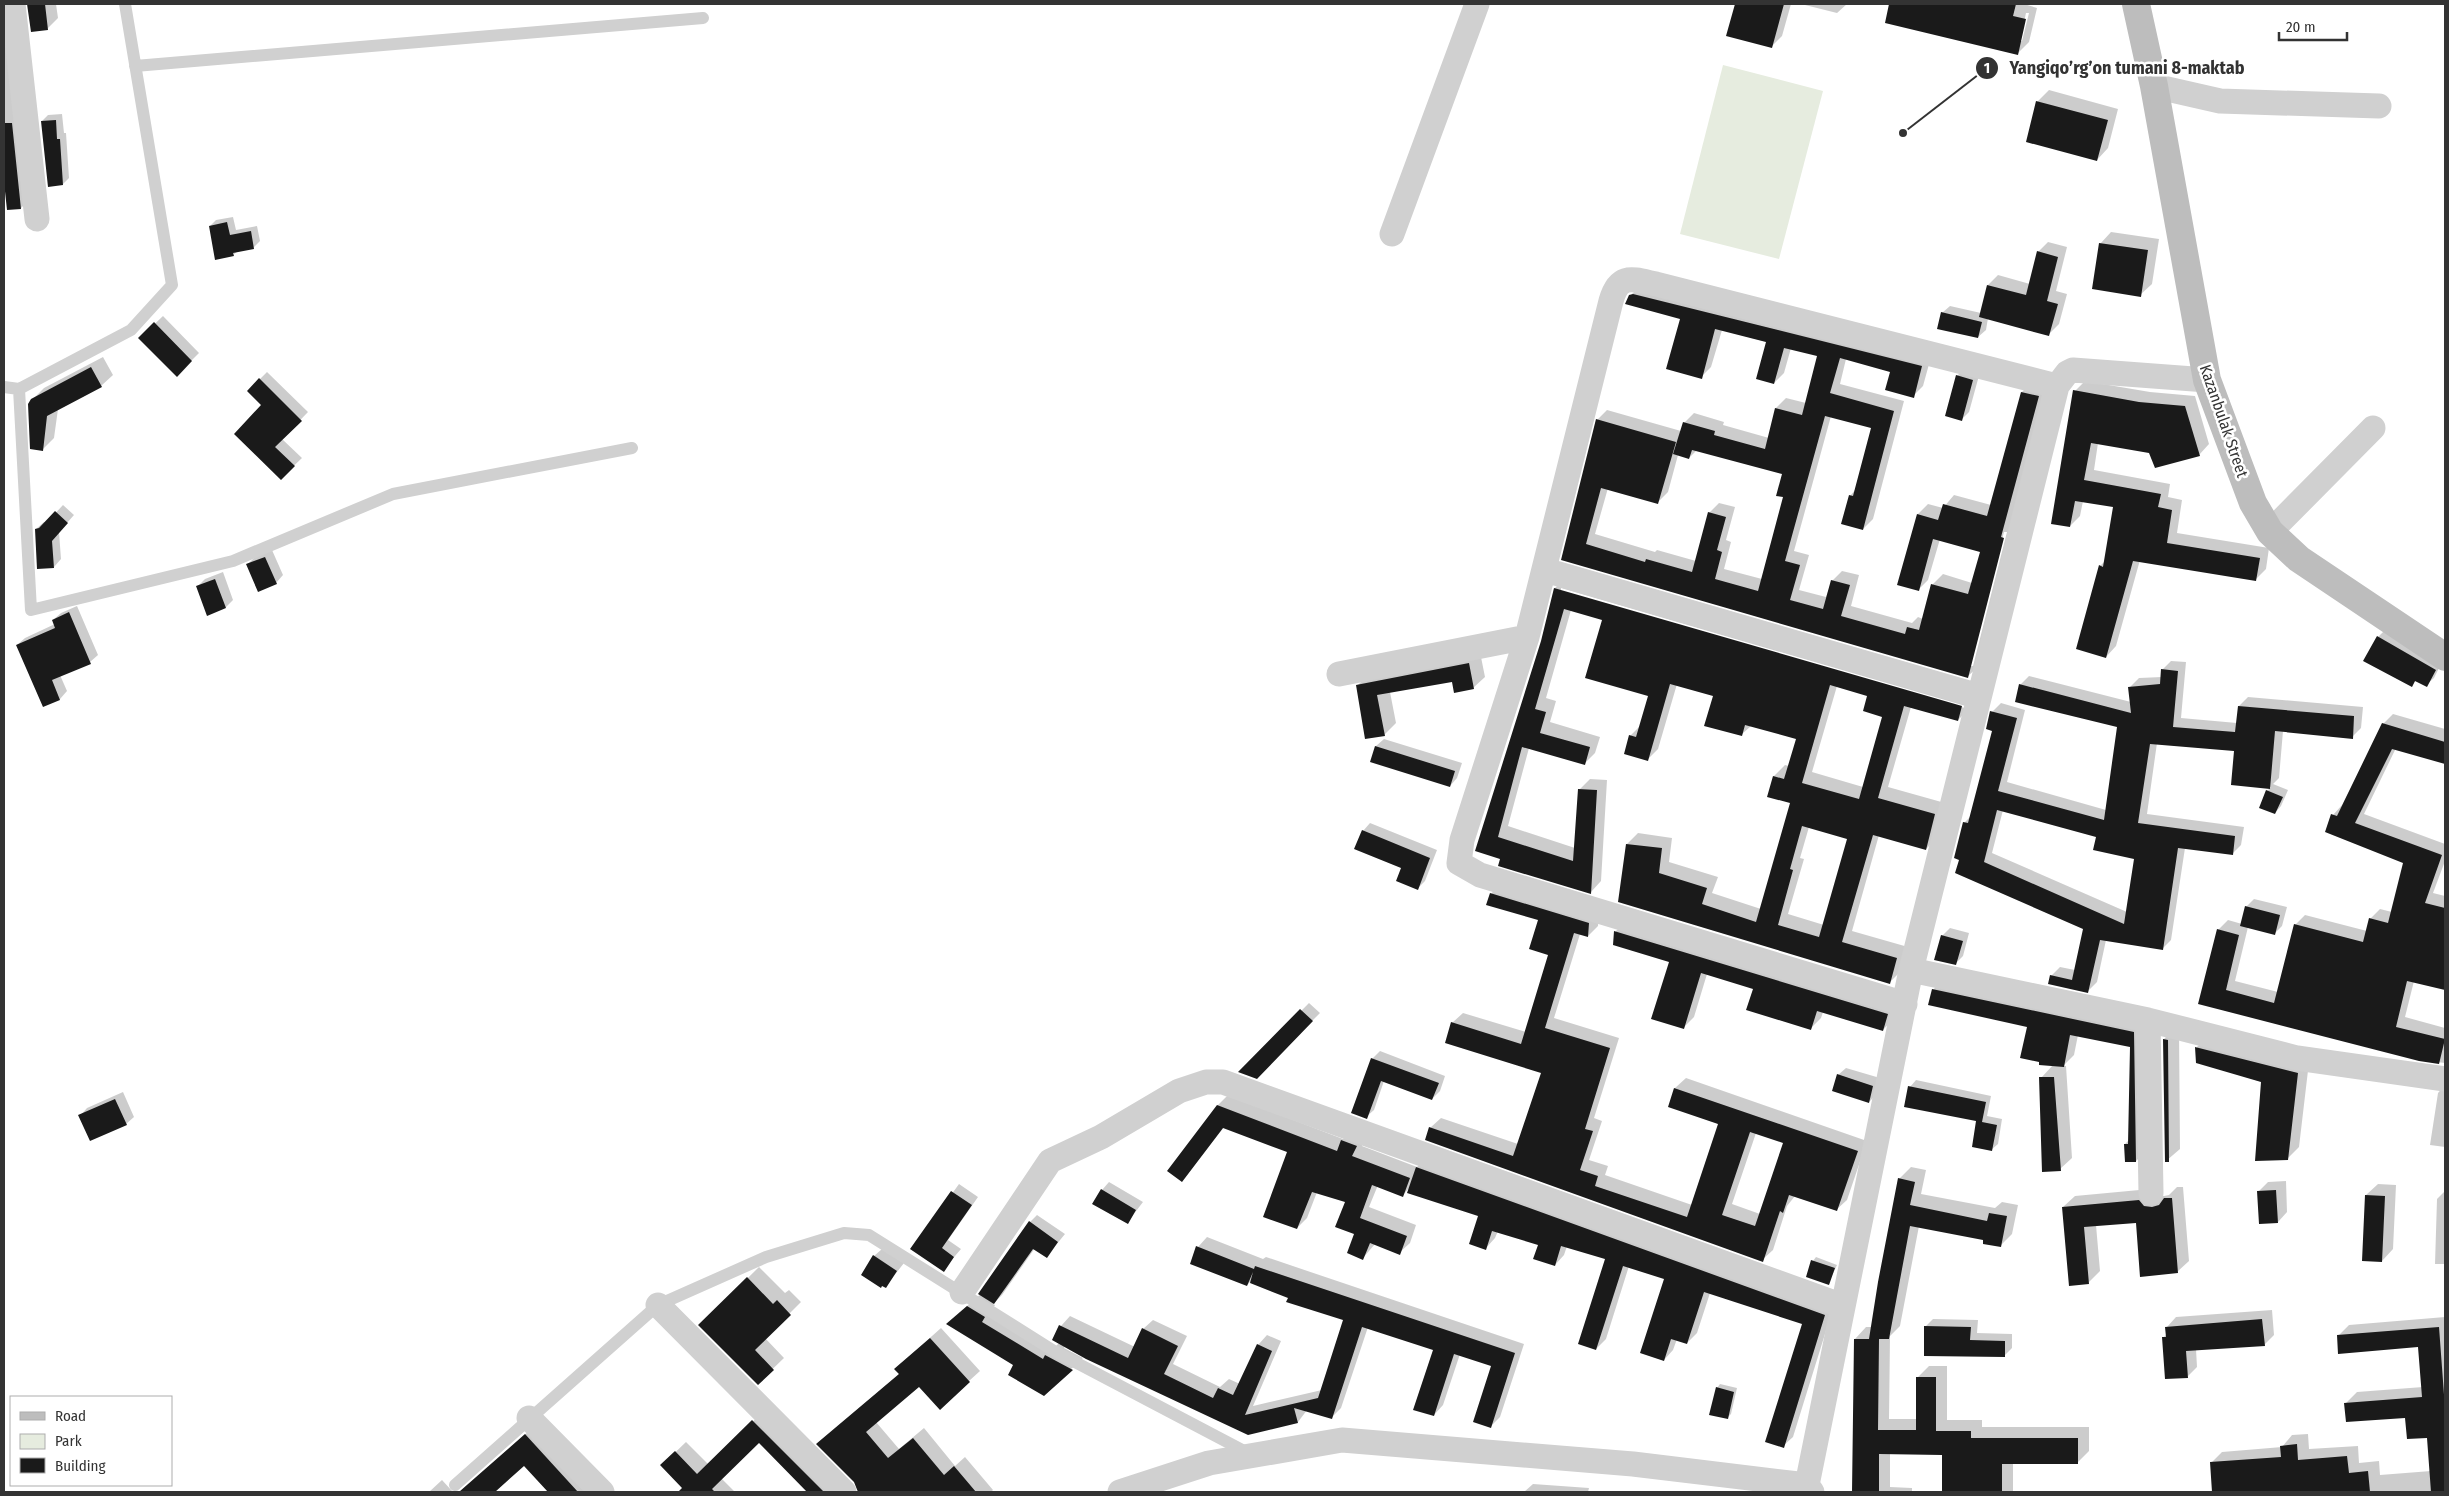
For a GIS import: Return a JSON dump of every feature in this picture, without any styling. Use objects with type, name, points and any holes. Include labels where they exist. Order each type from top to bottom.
[{"type":"main road","name":"Kazanbulak Street","points":[[2136,4],[2154,86],[2207,380],[2253,503],[2270,532],[2299,560],[2445,657]]},
{"type":"street","points":[[13,4],[37,219]]},
{"type":"street","points":[[1392,234],[1477,4]]},
{"type":"street","points":[[2154,86],[2220,101],[2379,106]]},
{"type":"street","points":[[1905,1004],[1480,875],[1459,863],[1462,840],[1527,638],[1611,301],[1617,285],[1622,280],[1651,283],[2057,386]]},
{"type":"street","points":[[1120,1492],[1209,1463],[1342,1440],[1633,1464],[1809,1489],[1842,1306],[1911,970],[2057,386],[2067,373],[2073,370],[2207,380]]},
{"type":"street","points":[[2270,532],[2372,428]]},
{"type":"street","points":[[1545,570],[1979,696]]},
{"type":"street","points":[[1339,674],[1527,638]]},
{"type":"street","points":[[1911,970],[2148,1020],[2297,1058],[2445,1079]]},
{"type":"street","points":[[2148,1020],[2150,1193]]},
{"type":"street","points":[[962,1292],[1050,1162],[1101,1137],[1180,1091],[1206,1082],[1223,1082],[1842,1306]]},
{"type":"street","points":[[658,1305],[844,1492]]},
{"type":"street","points":[[529,1418],[602,1492]]},
{"type":"lane","points":[[4,387],[19,389],[131,330],[172,285],[125,4]]},
{"type":"lane","points":[[135,66],[703,18]]},
{"type":"lane","points":[[19,389],[31,610],[233,561],[393,494],[632,448]]},
{"type":"lane","points":[[454,1485],[658,1305],[766,1257],[844,1233],[869,1235],[1054,1351],[1252,1455]]},
{"type":"green space","points":[[1723,65],[1823,91],[1779,259],[1680,234]]},
{"type":"building","points":[[27,4],[45,4],[48,30],[31,32]]},
{"type":"building","points":[[1735,4],[1784,4],[1772,48],[1726,36]]},
{"type":"building","points":[[1889,4],[2016,4],[2013,16],[2026,19],[2018,55],[1885,23]]},
{"type":"building","points":[[2036,101],[2108,120],[2097,161],[2026,142]]},
{"type":"building","points":[[56,120],[57,139],[60,139],[63,185],[48,187],[41,121]]},
{"type":"building","points":[[4,123],[12,123],[21,209],[7,210],[4,182]]},
{"type":"building","points":[[227,222],[230,235],[251,231],[254,249],[233,253],[234,256],[215,260],[209,226]]},
{"type":"building","points":[[2099,243],[2148,250],[2141,297],[2092,289]]},
{"type":"building","points":[[2037,251],[2058,257],[2047,301],[2058,304],[2049,336],[1979,317],[1987,285],[2026,295]]},
{"type":"building","points":[[1633,294],[1922,366],[1914,398],[1885,390],[1890,372],[1840,358],[1830,393],[1894,411],[1863,530],[1841,524],[1849,495],[1853,496],[1871,428],[1825,416],[1785,561],[1800,565],[1790,600],[1823,609],[1831,580],[1850,585],[1841,616],[1905,634],[1907,627],[1919,630],[1931,584],[1968,594],[1980,552],[1933,539],[1919,591],[1897,585],[1917,514],[1938,520],[1943,504],[1987,516],[2021,392],[2039,396],[2001,537],[2004,538],[1968,678],[1561,560],[1596,419],[1676,442],[1658,504],[1601,488],[1586,544],[1645,562],[1646,559],[1692,572],[1708,512],[1726,517],[1717,550],[1722,552],[1715,579],[1758,591],[1783,497],[1776,496],[1782,474],[1692,450],[1689,459],[1673,454],[1683,422],[1715,431],[1714,435],[1765,449],[1775,408],[1802,415],[1817,356],[1784,348],[1774,384],[1756,379],[1766,342],[1715,329],[1702,379],[1666,369],[1680,319],[1625,304],[1629,295]]},
{"type":"building","points":[[1941,312],[1982,322],[1978,338],[1937,329]]},
{"type":"building","points":[[154,322],[192,361],[177,377],[138,338]]},
{"type":"building","points":[[91,367],[102,387],[47,416],[43,451],[30,449],[28,404],[31,399]]},
{"type":"building","points":[[1956,375],[1973,380],[1962,421],[1945,416]]},
{"type":"building","points":[[259,378],[302,421],[275,447],[295,466],[281,480],[234,434],[261,405],[247,391]]},
{"type":"building","points":[[2073,390],[2139,402],[2185,406],[2200,456],[2155,468],[2149,453],[2091,443],[2084,480],[2161,494],[2158,507],[2172,510],[2167,543],[2260,558],[2256,581],[2133,561],[2106,658],[2076,649],[2099,565],[2103,567],[2113,507],[2075,501],[2070,527],[2051,524]]},
{"type":"building","points":[[55,511],[68,523],[52,541],[54,568],[37,569],[35,529],[39,528]]},
{"type":"building","points":[[265,557],[277,584],[258,592],[246,564]]},
{"type":"building","points":[[215,579],[226,608],[207,616],[196,586]]},
{"type":"building","points":[[1554,588],[1962,706],[1958,721],[1904,706],[1878,798],[1935,814],[1926,850],[1873,835],[1842,942],[1897,958],[1890,984],[1618,902],[1626,844],[1662,848],[1659,873],[1707,888],[1702,904],[1756,922],[1790,803],[1767,797],[1773,776],[1784,779],[1796,739],[1745,725],[1742,736],[1704,726],[1713,696],[1670,684],[1648,761],[1624,754],[1629,735],[1636,737],[1648,696],[1585,678],[1602,620],[1564,609],[1535,709],[1546,712],[1540,733],[1590,747],[1585,765],[1522,747],[1498,837],[1573,861],[1578,789],[1597,790],[1591,894],[1498,866],[1500,859],[1475,851],[1541,641]],"holes":[[[1830,685],[1867,696],[1863,711],[1882,717],[1859,799],[1802,783]],[[1802,826],[1847,839],[1819,937],[1778,925],[1793,870],[1790,869]]]},
{"type":"building","points":[[69,612],[91,664],[52,680],[60,700],[43,707],[16,645],[55,628],[52,620]]},
{"type":"building","points":[[2377,636],[2436,670],[2427,687],[2415,681],[2412,687],[2363,661]]},
{"type":"building","points":[[1469,663],[1474,689],[1454,693],[1452,682],[1377,695],[1385,736],[1365,739],[1356,685]]},
{"type":"building","points":[[2161,669],[2178,671],[2173,727],[2235,732],[2238,706],[2354,716],[2353,739],[2275,731],[2270,789],[2231,785],[2234,751],[2150,744],[2138,823],[2235,836],[2233,855],[2178,848],[2163,950],[2100,940],[2088,993],[2048,984],[2050,975],[2072,980],[2083,929],[1955,873],[1959,860],[1954,858],[1963,822],[1968,823],[1992,731],[1986,729],[1990,711],[2017,718],[1998,791],[2104,820],[2117,727],[2015,702],[2019,684],[2131,713],[2128,687],[2160,684]],"holes":[[[1997,810],[2096,837],[2093,850],[2134,859],[2124,924],[1984,862]]]},
{"type":"building","points":[[2382,723],[2445,742],[2445,764],[2392,749],[2355,823],[2442,855],[2425,903],[2445,908],[2445,990],[2407,981],[2396,1027],[2445,1039],[2439,1064],[2419,1061],[2198,1004],[2217,929],[2239,935],[2226,990],[2274,1003],[2294,924],[2363,942],[2369,918],[2388,923],[2403,863],[2325,832],[2331,814],[2337,816]]},
{"type":"building","points":[[1375,746],[1455,771],[1450,787],[1370,762]]},
{"type":"building","points":[[2266,790],[2283,797],[2275,814],[2259,808]]},
{"type":"building","points":[[1362,830],[1430,858],[1418,890],[1396,881],[1401,868],[1354,849]]},
{"type":"building","points":[[1490,893],[1589,923],[1588,937],[1574,933],[1545,1028],[1610,1048],[1585,1129],[1593,1131],[1580,1170],[1598,1176],[1595,1186],[1687,1217],[1718,1124],[1668,1107],[1674,1088],[1858,1151],[1837,1211],[1789,1195],[1783,1213],[1780,1211],[1763,1262],[1425,1140],[1429,1127],[1513,1156],[1541,1073],[1445,1043],[1451,1022],[1521,1044],[1548,955],[1529,949],[1538,920],[1486,905]],"holes":[[[1750,1132],[1783,1143],[1755,1226],[1722,1215]]]},
{"type":"building","points":[[2245,906],[2280,915],[2275,935],[2240,926]]},
{"type":"building","points":[[1614,931],[1888,1014],[1883,1031],[1817,1011],[1811,1030],[1746,1010],[1753,989],[1701,973],[1684,1029],[1651,1019],[1669,962],[1613,945]]},
{"type":"building","points":[[1941,935],[1963,941],[1956,965],[1934,960]]},
{"type":"building","points":[[1932,989],[2134,1032],[2136,1162],[2125,1162],[2124,1144],[2128,1144],[2130,1047],[2070,1035],[2064,1067],[2039,1065],[2039,1062],[2020,1058],[2027,1027],[1928,1005]]},
{"type":"building","points":[[1300,1009],[1313,1021],[1257,1079],[1238,1072]]},
{"type":"building","points":[[2163,1039],[2168,1040],[2169,1162],[2165,1162]]},
{"type":"building","points":[[2195,1047],[2298,1073],[2288,1160],[2255,1161],[2261,1082],[2196,1063]]},
{"type":"building","points":[[1371,1058],[1439,1083],[1432,1100],[1381,1081],[1367,1119],[1351,1113]]},
{"type":"building","points":[[1837,1074],[1873,1086],[1869,1103],[1832,1091]]},
{"type":"building","points":[[2039,1077],[2054,1077],[2061,1171],[2042,1172]]},
{"type":"building","points":[[1908,1086],[1986,1102],[1982,1122],[1997,1125],[1992,1151],[1972,1147],[1976,1121],[1904,1107]]},
{"type":"building","points":[[115,1099],[127,1125],[90,1141],[78,1115]]},
{"type":"building","points":[[1217,1105],[1337,1151],[1341,1140],[1357,1146],[1352,1156],[1410,1178],[1403,1197],[1372,1185],[1360,1218],[1407,1236],[1400,1255],[1370,1243],[1363,1260],[1347,1253],[1354,1234],[1335,1227],[1345,1202],[1312,1192],[1297,1229],[1263,1217],[1287,1152],[1223,1128],[1182,1182],[1167,1171]]},
{"type":"building","points":[[1416,1167],[1825,1315],[1784,1448],[1765,1442],[1802,1324],[1704,1292],[1687,1344],[1671,1339],[1664,1361],[1640,1353],[1664,1279],[1623,1266],[1596,1350],[1578,1344],[1605,1259],[1561,1246],[1555,1266],[1533,1259],[1538,1245],[1492,1231],[1486,1250],[1469,1244],[1478,1216],[1407,1193]]},
{"type":"building","points":[[1898,1178],[1915,1182],[1910,1205],[1987,1221],[1989,1213],[2007,1216],[2001,1247],[1983,1244],[1983,1240],[1910,1226],[1889,1339],[1879,1339],[1878,1430],[1916,1430],[1916,1377],[1936,1377],[1936,1431],[1971,1431],[1971,1438],[2078,1438],[2078,1464],[2002,1464],[2002,1492],[1942,1492],[1942,1455],[1879,1454],[1879,1492],[1852,1492],[1854,1339],[1869,1339]]},
{"type":"building","points":[[1101,1189],[1136,1210],[1128,1224],[1092,1204]]},
{"type":"building","points":[[2276,1190],[2278,1223],[2259,1224],[2257,1191]]},
{"type":"building","points":[[951,1191],[972,1205],[942,1248],[954,1257],[944,1272],[910,1249]]},
{"type":"building","points":[[2365,1195],[2385,1196],[2382,1262],[2362,1261]]},
{"type":"building","points":[[2164,1198],[2172,1198],[2178,1273],[2140,1277],[2136,1223],[2084,1227],[2089,1284],[2069,1286],[2062,1207],[2139,1200],[2144,1206],[2152,1207],[2159,1205]]},
{"type":"building","points":[[1029,1221],[1058,1242],[1047,1258],[1033,1249],[994,1304],[978,1294]]},
{"type":"building","points":[[1196,1246],[1254,1269],[1255,1266],[1515,1353],[1491,1428],[1473,1422],[1491,1366],[1454,1354],[1434,1416],[1413,1410],[1433,1350],[1362,1327],[1332,1419],[1294,1408],[1298,1423],[1248,1435],[1086,1359],[1052,1340],[1059,1325],[1128,1358],[1142,1328],[1178,1346],[1164,1374],[1213,1398],[1218,1388],[1233,1395],[1257,1344],[1272,1351],[1245,1415],[1318,1398],[1343,1320],[1286,1302],[1288,1298],[1250,1283],[1253,1272],[1247,1286],[1190,1264]]},
{"type":"building","points":[[873,1255],[897,1271],[886,1288],[882,1286],[881,1288],[861,1275]]},
{"type":"building","points":[[1811,1260],[1835,1268],[1829,1285],[1806,1277]]},
{"type":"building","points":[[747,1277],[773,1304],[777,1300],[791,1315],[755,1350],[774,1370],[758,1385],[698,1325]]},
{"type":"building","points":[[967,1306],[985,1317],[982,1322],[1043,1359],[1045,1355],[1073,1370],[1044,1396],[1008,1375],[1013,1365],[946,1324]]},
{"type":"building","points":[[2262,1319],[2265,1346],[2186,1351],[2188,1378],[2165,1379],[2162,1337],[2166,1337],[2165,1327]]},
{"type":"building","points":[[1924,1326],[1971,1327],[1970,1340],[2005,1341],[2005,1357],[1924,1356]]},
{"type":"building","points":[[2439,1327],[2445,1408],[2445,1492],[2431,1492],[2427,1438],[2407,1439],[2405,1418],[2346,1422],[2344,1403],[2422,1397],[2418,1347],[2338,1354],[2337,1335]]},
{"type":"building","points":[[930,1338],[970,1382],[940,1410],[919,1387],[866,1432],[888,1458],[913,1438],[944,1475],[954,1466],[976,1492],[858,1492],[854,1482],[816,1444],[899,1374],[894,1369]]},
{"type":"building","points":[[1716,1387],[1734,1392],[1728,1419],[1709,1415]]},
{"type":"building","points":[[752,1420],[824,1492],[807,1492],[759,1443],[712,1489],[715,1492],[678,1492],[682,1488],[660,1465],[675,1451],[697,1474]]},
{"type":"building","points":[[525,1434],[578,1492],[548,1492],[524,1466],[495,1492],[459,1492]]},
{"type":"building","points":[[2297,1444],[2298,1460],[2347,1456],[2349,1473],[2368,1471],[2370,1492],[2212,1492],[2210,1462],[2281,1457],[2280,1446]]},
{"type":"place","name":"Yangiqo’rg’on tumani 8-maktab","points":[[1903,133]]}]
